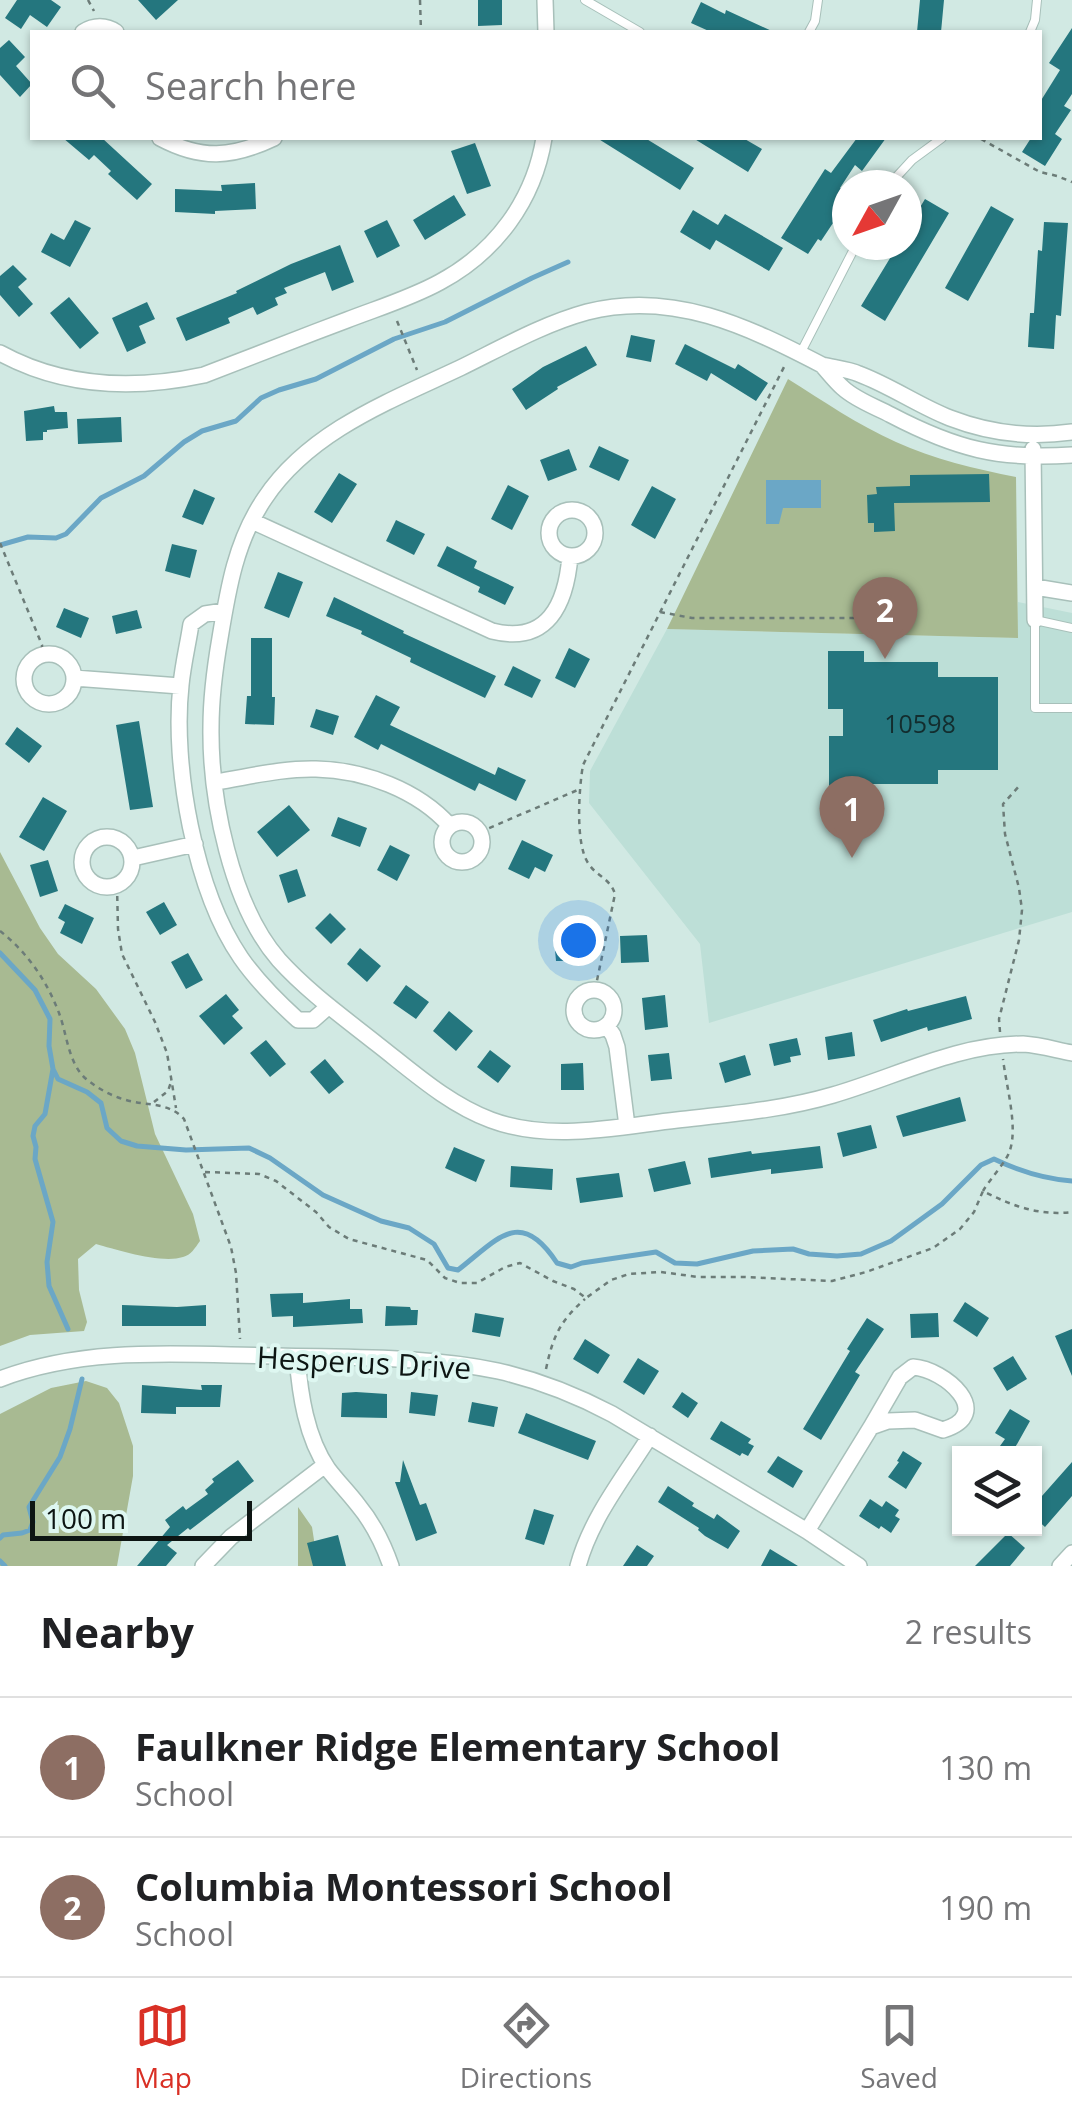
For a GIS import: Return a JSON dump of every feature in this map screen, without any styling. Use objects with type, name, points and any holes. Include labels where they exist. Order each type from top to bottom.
[{"type":"street","points":[[545,0],[546,30]]},
{"type":"street","points":[[164,140],[201,153],[220,154],[240,152],[269,140]]},
{"type":"street","points":[[0,352],[67,379],[99,384],[180,380],[204,376],[389,304],[438,284],[487,248],[524,200],[543,140]]},
{"type":"street","points":[[1072,432],[1032,436],[953,420],[857,373],[822,366],[712,316],[681,308],[628,305],[582,313],[345,425],[279,480],[264,498],[237,552],[224,611],[210,730],[215,782],[232,872],[252,920],[278,958],[329,1006],[435,1089],[466,1110],[492,1121],[546,1132],[772,1110],[846,1091],[980,1047],[1027,1044],[1072,1054]]},
{"type":"street","points":[[822,366],[846,390],[941,439],[972,450],[1033,457],[1072,454]]},
{"type":"street","points":[[1032,436],[1035,620]]},
{"type":"street","points":[[252,521],[508,635],[532,630],[556,612],[568,579],[570,556]]},
{"type":"street","points":[[1034,587],[1072,593]]},
{"type":"street","points":[[224,611],[204,614],[191,624],[180,686],[184,787],[204,880],[227,936],[257,980],[298,1020],[313,1020],[329,1006]]},
{"type":"street","points":[[54,654],[64,658],[74,678],[71,692],[63,701],[43,704],[27,693],[23,674],[33,659],[54,654]]},
{"type":"street","points":[[74,678],[180,686]]},
{"type":"street","points":[[215,782],[299,770],[340,771],[398,789],[427,804],[450,826]]},
{"type":"street","points":[[467,822],[480,832],[479,852],[470,860],[458,861],[448,855],[442,842],[450,826],[467,822]]},
{"type":"street","points":[[107,837],[127,846],[132,858],[126,881],[107,888],[89,880],[81,862],[83,853],[96,839],[107,837]]},
{"type":"street","points":[[132,858],[195,844]]},
{"type":"street","points":[[595,990],[608,996],[614,1006],[607,1026],[586,1028],[576,1017],[574,1010],[580,996],[595,990]]},
{"type":"street","points":[[607,1026],[616,1047],[627,1126]]},
{"type":"street","name":"Hesperus Drive","points":[[0,1379],[47,1364],[93,1356],[144,1354],[408,1360],[501,1372],[581,1398],[650,1436],[859,1566]]},
{"type":"street","points":[[297,1356],[300,1392],[315,1444],[325,1465],[372,1524],[391,1566]]},
{"type":"street","points":[[807,1532],[900,1377],[914,1367],[930,1370],[954,1385],[964,1399],[964,1416],[951,1428],[943,1430],[914,1420],[871,1427]]},
{"type":"street","points":[[578,1566],[595,1522],[650,1436]]},
{"type":"street","points":[[203,1566],[231,1537],[325,1465]]},
{"type":"street","points":[[1060,1566],[1072,1553]]},
{"type":"lane","points":[[586,0],[637,30]]},
{"type":"lane","points":[[810,30],[818,0]]},
{"type":"lane","points":[[1031,30],[1037,0]]},
{"type":"lane","points":[[903,170],[939,140]]},
{"type":"lane","points":[[795,352],[847,260]]},
{"type":"lane","points":[[1072,628],[1035,620],[1035,708],[1072,708]]},
{"type":"path","points":[[420,0],[421,30]]},
{"type":"path","points":[[984,140],[1040,172],[1072,182]]},
{"type":"path","points":[[396,321],[424,385]]},
{"type":"path","points":[[595,990],[615,894],[608,880],[587,862],[582,849],[583,765],[795,352]]},
{"type":"path","points":[[0,543],[42,645],[42,654]]},
{"type":"path","points":[[660,612],[692,618],[896,618],[915,610]]},
{"type":"path","points":[[543,1384],[556,1331],[567,1315],[611,1280],[629,1274],[662,1272],[698,1278],[743,1276],[832,1281],[933,1248],[960,1229],[974,1212],[993,1173],[1009,1155],[1012,1127],[999,1018],[1022,910],[1005,834],[1004,804],[1021,784]]},
{"type":"path","points":[[480,832],[580,789]]},
{"type":"path","points":[[117,886],[122,954],[167,1052],[176,1110]]},
{"type":"path","points":[[0,931],[31,962],[49,989],[81,1074],[110,1095],[176,1110],[184,1119],[231,1247],[241,1356]]},
{"type":"path","points":[[153,1104],[168,1091],[172,1081]]},
{"type":"path","points":[[206,1172],[259,1174],[276,1181],[349,1239],[426,1260],[445,1278],[460,1283],[477,1283],[520,1263],[586,1298]]},
{"type":"path","points":[[983,1191],[1024,1210],[1051,1215],[1072,1212]]},
{"type":"shaded area","points":[[1018,602],[1072,613],[1072,912],[709,1023],[700,944],[589,803],[590,771],[667,629],[1017,638]]},
{"type":"green space","points":[[788,379],[896,442],[955,463],[1016,477],[1018,638],[667,629]]},
{"type":"green space","points":[[0,852],[58,954],[96,989],[125,1029],[135,1053],[155,1134],[193,1214],[200,1241],[188,1255],[174,1259],[96,1244],[78,1259],[79,1290],[87,1322],[84,1331],[30,1335],[0,1346]]},
{"type":"green space","points":[[86,1381],[107,1388],[119,1403],[133,1446],[133,1476],[117,1566],[0,1566],[0,1414],[51,1388]]},
{"type":"green space","points":[[298,1507],[312,1527],[318,1566],[298,1566]]},
{"type":"water","points":[[766,480],[821,480],[821,508],[783,508],[779,524],[766,524]]},
{"type":"building","points":[[17,0],[51,0],[61,7],[47,27],[30,15],[21,29],[5,18]]},
{"type":"building","points":[[138,0],[178,0],[156,20]]},
{"type":"building","points":[[478,0],[502,0],[502,25],[478,26]]},
{"type":"building","points":[[920,0],[944,0],[941,30],[917,30]]},
{"type":"building","points":[[701,2],[770,30],[707,30],[691,23]]},
{"type":"building","points":[[1072,28],[1072,94],[1064,106],[1071,110],[1055,134],[1062,139],[1045,166],[1022,152],[1030,140],[1042,140],[1042,99],[1060,70],[1049,63]]},
{"type":"building","points":[[9,40],[25,57],[16,66],[30,86],[20,97],[0,75],[0,48]]},
{"type":"building","points":[[65,140],[104,140],[152,184],[137,200],[108,174],[111,171],[94,155],[89,160]]},
{"type":"building","points":[[600,140],[648,140],[694,168],[680,190]]},
{"type":"building","points":[[696,140],[746,140],[762,149],[748,172]]},
{"type":"building","points":[[856,140],[885,140],[863,170],[855,165],[852,170],[833,170]]},
{"type":"building","points":[[475,143],[491,186],[467,194],[451,151]]},
{"type":"building","points":[[825,169],[832,172],[832,224],[808,254],[781,238]]},
{"type":"building","points":[[255,183],[256,209],[215,214],[175,212],[175,189],[222,191],[221,185]]},
{"type":"building","points":[[454,195],[466,215],[425,240],[413,220]]},
{"type":"building","points":[[925,199],[949,213],[922,259]]},
{"type":"building","points":[[991,206],[1014,219],[968,301],[945,288]]},
{"type":"building","points":[[693,210],[718,225],[725,214],[783,248],[769,271],[716,240],[710,250],[680,232]]},
{"type":"building","points":[[75,220],[91,228],[70,267],[41,252],[51,233],[64,240]]},
{"type":"building","points":[[387,220],[400,246],[377,258],[364,231]]},
{"type":"building","points":[[1044,222],[1068,223],[1061,316],[1056,315],[1054,349],[1028,347]]},
{"type":"building","points":[[340,245],[354,282],[332,291],[325,272],[284,288],[287,293],[275,298],[278,305],[257,315],[253,307],[228,318],[230,323],[186,341],[176,318]]},
{"type":"building","points":[[889,260],[921,260],[885,321],[861,306]]},
{"type":"building","points":[[13,265],[27,279],[18,287],[33,304],[19,317],[0,295],[0,276]]},
{"type":"building","points":[[69,297],[99,333],[80,349],[50,313]]},
{"type":"building","points":[[147,302],[155,319],[139,326],[146,343],[127,352],[112,318]]},
{"type":"building","points":[[631,335],[655,340],[651,362],[626,357]]},
{"type":"building","points":[[685,344],[735,369],[738,364],[768,383],[756,401],[711,373],[707,381],[675,364]]},
{"type":"building","points":[[586,346],[597,365],[526,410],[512,389],[543,367]]},
{"type":"building","points":[[54,406],[55,412],[67,412],[68,428],[47,430],[43,440],[26,441],[24,411]]},
{"type":"building","points":[[121,417],[122,442],[78,444],[77,419]]},
{"type":"building","points":[[599,446],[629,460],[619,481],[589,467]]},
{"type":"building","points":[[569,449],[577,470],[548,481],[540,460]]},
{"type":"building","points":[[339,473],[357,484],[332,523],[314,512]]},
{"type":"building","points":[[989,474],[990,502],[894,503],[895,531],[874,532],[874,523],[868,523],[867,495],[877,494],[876,487],[910,486],[910,475]]},
{"type":"building","points":[[508,485],[529,496],[512,530],[491,519]]},
{"type":"building","points":[[652,486],[676,499],[655,539],[631,525]]},
{"type":"building","points":[[194,489],[215,498],[203,525],[182,517]]},
{"type":"building","points":[[396,520],[425,534],[414,555],[386,541]]},
{"type":"building","points":[[172,544],[197,550],[190,578],[165,571]]},
{"type":"building","points":[[447,546],[477,561],[474,568],[514,587],[505,605],[478,592],[480,587],[437,566]]},
{"type":"building","points":[[278,572],[303,582],[289,618],[264,608]]},
{"type":"building","points":[[334,597],[496,676],[485,698],[410,662],[411,658],[361,634],[362,631],[326,616]]},
{"type":"building","points":[[64,608],[89,618],[81,638],[56,627]]},
{"type":"building","points":[[137,610],[142,628],[116,634],[112,616]]},
{"type":"building","points":[[251,638],[272,638],[274,725],[245,724],[247,696],[251,696]]},
{"type":"building","points":[[569,648],[590,659],[575,688],[555,678]]},
{"type":"building","points":[[828,651],[864,651],[864,662],[938,662],[938,677],[998,677],[998,770],[938,770],[938,784],[863,784],[863,793],[829,793],[829,736],[843,736],[843,709],[828,709]]},
{"type":"building","points":[[513,666],[541,680],[532,698],[504,685]]},
{"type":"building","points":[[376,695],[400,707],[390,725],[495,775],[498,767],[526,780],[516,801],[479,783],[475,791],[381,744],[378,750],[354,737]]},
{"type":"building","points":[[316,709],[339,716],[333,735],[310,727]]},
{"type":"building","points":[[139,721],[153,807],[130,810],[116,725]]},
{"type":"building","points":[[17,727],[42,746],[29,763],[5,744]]},
{"type":"building","points":[[43,797],[67,811],[44,851],[19,837]]},
{"type":"building","points":[[289,805],[310,830],[277,857],[257,832]]},
{"type":"building","points":[[338,817],[367,828],[360,847],[331,836]]},
{"type":"building","points":[[522,840],[553,855],[545,872],[535,867],[529,879],[508,869]]},
{"type":"building","points":[[390,845],[410,855],[397,881],[377,870]]},
{"type":"building","points":[[48,860],[58,891],[40,897],[30,865]]},
{"type":"building","points":[[297,869],[306,896],[288,903],[279,875]]},
{"type":"building","points":[[164,902],[177,925],[160,935],[146,912]]},
{"type":"building","points":[[65,904],[94,918],[82,944],[60,933],[65,922],[58,918]]},
{"type":"building","points":[[330,913],[346,929],[331,944],[315,928]]},
{"type":"building","points":[[573,930],[573,934],[586,933],[589,961],[556,961],[554,939],[561,939],[560,931]]},
{"type":"building","points":[[647,935],[649,962],[621,963],[620,936]]},
{"type":"building","points":[[360,948],[381,966],[367,982],[347,964]]},
{"type":"building","points":[[188,953],[203,980],[186,989],[171,962]]},
{"type":"building","points":[[406,985],[429,1002],[416,1019],[393,1003]]},
{"type":"building","points":[[226,994],[239,1010],[232,1016],[243,1028],[224,1045],[199,1016]]},
{"type":"building","points":[[665,995],[668,1027],[645,1030],[642,998]]},
{"type":"building","points":[[966,996],[972,1019],[928,1031],[927,1027],[881,1042],[873,1020]]},
{"type":"building","points":[[449,1011],[473,1031],[456,1051],[433,1031]]},
{"type":"building","points":[[852,1032],[855,1056],[828,1060],[825,1037]]},
{"type":"building","points":[[797,1038],[801,1055],[774,1066],[769,1044]]},
{"type":"building","points":[[266,1040],[286,1064],[270,1077],[250,1053]]},
{"type":"building","points":[[490,1050],[511,1066],[498,1083],[477,1067]]},
{"type":"building","points":[[669,1053],[672,1079],[651,1081],[648,1055]]},
{"type":"building","points":[[745,1055],[751,1075],[725,1083],[719,1063]]},
{"type":"building","points":[[325,1059],[344,1082],[329,1094],[310,1072]]},
{"type":"building","points":[[583,1063],[584,1090],[561,1090],[561,1064]]},
{"type":"building","points":[[960,1097],[966,1121],[903,1137],[896,1116]]},
{"type":"building","points":[[871,1125],[877,1148],[843,1157],[837,1133]]},
{"type":"building","points":[[820,1146],[823,1168],[771,1174],[771,1169],[711,1178],[708,1158]]},
{"type":"building","points":[[454,1147],[485,1160],[476,1182],[445,1168]]},
{"type":"building","points":[[685,1161],[691,1184],[654,1192],[648,1169]]},
{"type":"building","points":[[511,1166],[553,1169],[552,1190],[510,1187]]},
{"type":"building","points":[[619,1173],[623,1197],[580,1203],[576,1178]]},
{"type":"building","points":[[303,1293],[303,1303],[350,1299],[350,1309],[362,1309],[363,1323],[293,1327],[293,1316],[272,1317],[270,1294]]},
{"type":"building","points":[[965,1302],[989,1318],[977,1337],[953,1321]]},
{"type":"building","points":[[122,1305],[206,1305],[206,1326],[122,1326]]},
{"type":"building","points":[[386,1306],[418,1310],[417,1325],[385,1326]]},
{"type":"building","points":[[475,1313],[504,1318],[500,1337],[472,1332]]},
{"type":"building","points":[[938,1313],[939,1337],[911,1338],[910,1314]]},
{"type":"building","points":[[867,1318],[884,1329],[855,1372],[860,1375],[821,1440],[803,1429]]},
{"type":"building","points":[[1072,1329],[1072,1376],[1055,1336]]},
{"type":"building","points":[[585,1339],[610,1355],[598,1374],[573,1359]]},
{"type":"building","points":[[1013,1356],[1027,1379],[1007,1391],[993,1368]]},
{"type":"building","points":[[638,1358],[659,1371],[644,1395],[623,1382]]},
{"type":"building","points":[[142,1385],[202,1390],[201,1385],[222,1385],[220,1407],[176,1407],[176,1414],[141,1413]]},
{"type":"building","points":[[411,1392],[438,1395],[435,1416],[409,1413]]},
{"type":"building","points":[[682,1392],[698,1403],[688,1418],[672,1407]]},
{"type":"building","points":[[342,1393],[387,1394],[387,1418],[341,1417]]},
{"type":"building","points":[[472,1402],[498,1407],[494,1427],[468,1422]]},
{"type":"building","points":[[1010,1409],[1030,1421],[1016,1446],[1000,1446],[1005,1439],[995,1433]]},
{"type":"building","points":[[526,1413],[596,1441],[588,1460],[518,1433]]},
{"type":"building","points":[[721,1421],[751,1439],[748,1443],[754,1446],[748,1456],[740,1456],[710,1439]]},
{"type":"building","points":[[903,1451],[922,1463],[906,1489],[888,1477]]},
{"type":"building","points":[[778,1456],[803,1471],[793,1488],[767,1472]]},
{"type":"building","points":[[238,1460],[254,1481],[167,1545],[177,1553],[166,1566],[137,1566],[170,1527],[165,1520],[208,1494],[205,1490],[214,1482],[212,1479]]},
{"type":"building","points":[[403,1460],[420,1505],[426,1503],[437,1533],[416,1541],[395,1482],[400,1482]]},
{"type":"building","points":[[1072,1462],[1072,1496],[1045,1527],[1042,1496]]},
{"type":"building","points":[[668,1486],[694,1503],[692,1506],[714,1519],[717,1514],[740,1531],[728,1549],[658,1502]]},
{"type":"building","points":[[870,1499],[882,1507],[886,1501],[899,1510],[895,1516],[900,1519],[891,1533],[859,1516]]},
{"type":"building","points":[[534,1509],[554,1515],[544,1545],[525,1539]]},
{"type":"building","points":[[338,1535],[346,1566],[313,1566],[307,1543]]},
{"type":"building","points":[[1005,1536],[1011,1536],[1025,1548],[1010,1566],[975,1566]]},
{"type":"building","points":[[637,1545],[654,1556],[647,1566],[623,1566]]},
{"type":"building","points":[[770,1549],[798,1566],[761,1566]]},
{"type":"waterway","points":[[0,545],[28,537],[56,538],[66,534],[101,498],[144,476],[202,431],[236,421],[261,398],[316,379],[394,339],[445,322],[568,262]]},
{"type":"waterway","points":[[0,953],[35,990],[50,1019],[49,1046],[58,1079],[101,1103],[107,1128],[121,1141],[186,1150],[249,1148],[323,1195],[381,1221],[409,1228],[434,1244],[448,1268],[458,1270],[497,1240],[520,1232],[544,1246],[557,1263],[571,1267],[656,1252],[675,1263],[697,1264],[753,1251],[793,1249],[809,1254],[861,1254],[891,1241],[942,1204],[981,1165],[994,1159],[1032,1174],[1072,1181]]},
{"type":"waterway","points":[[53,1069],[45,1114],[35,1126],[33,1136],[35,1159],[53,1222],[47,1262],[49,1286],[68,1329]]},
{"type":"waterway","points":[[0,1538],[30,1530],[33,1522],[29,1507],[60,1457],[82,1379]]},
{"type":"waterway","points":[[0,1561],[5,1566]]},
{"type":"place","name":"Columbia Montessori School","points":[[885,659]]},
{"type":"place","name":"Faulkner Ridge Elementary School","points":[[852,858]]}]
